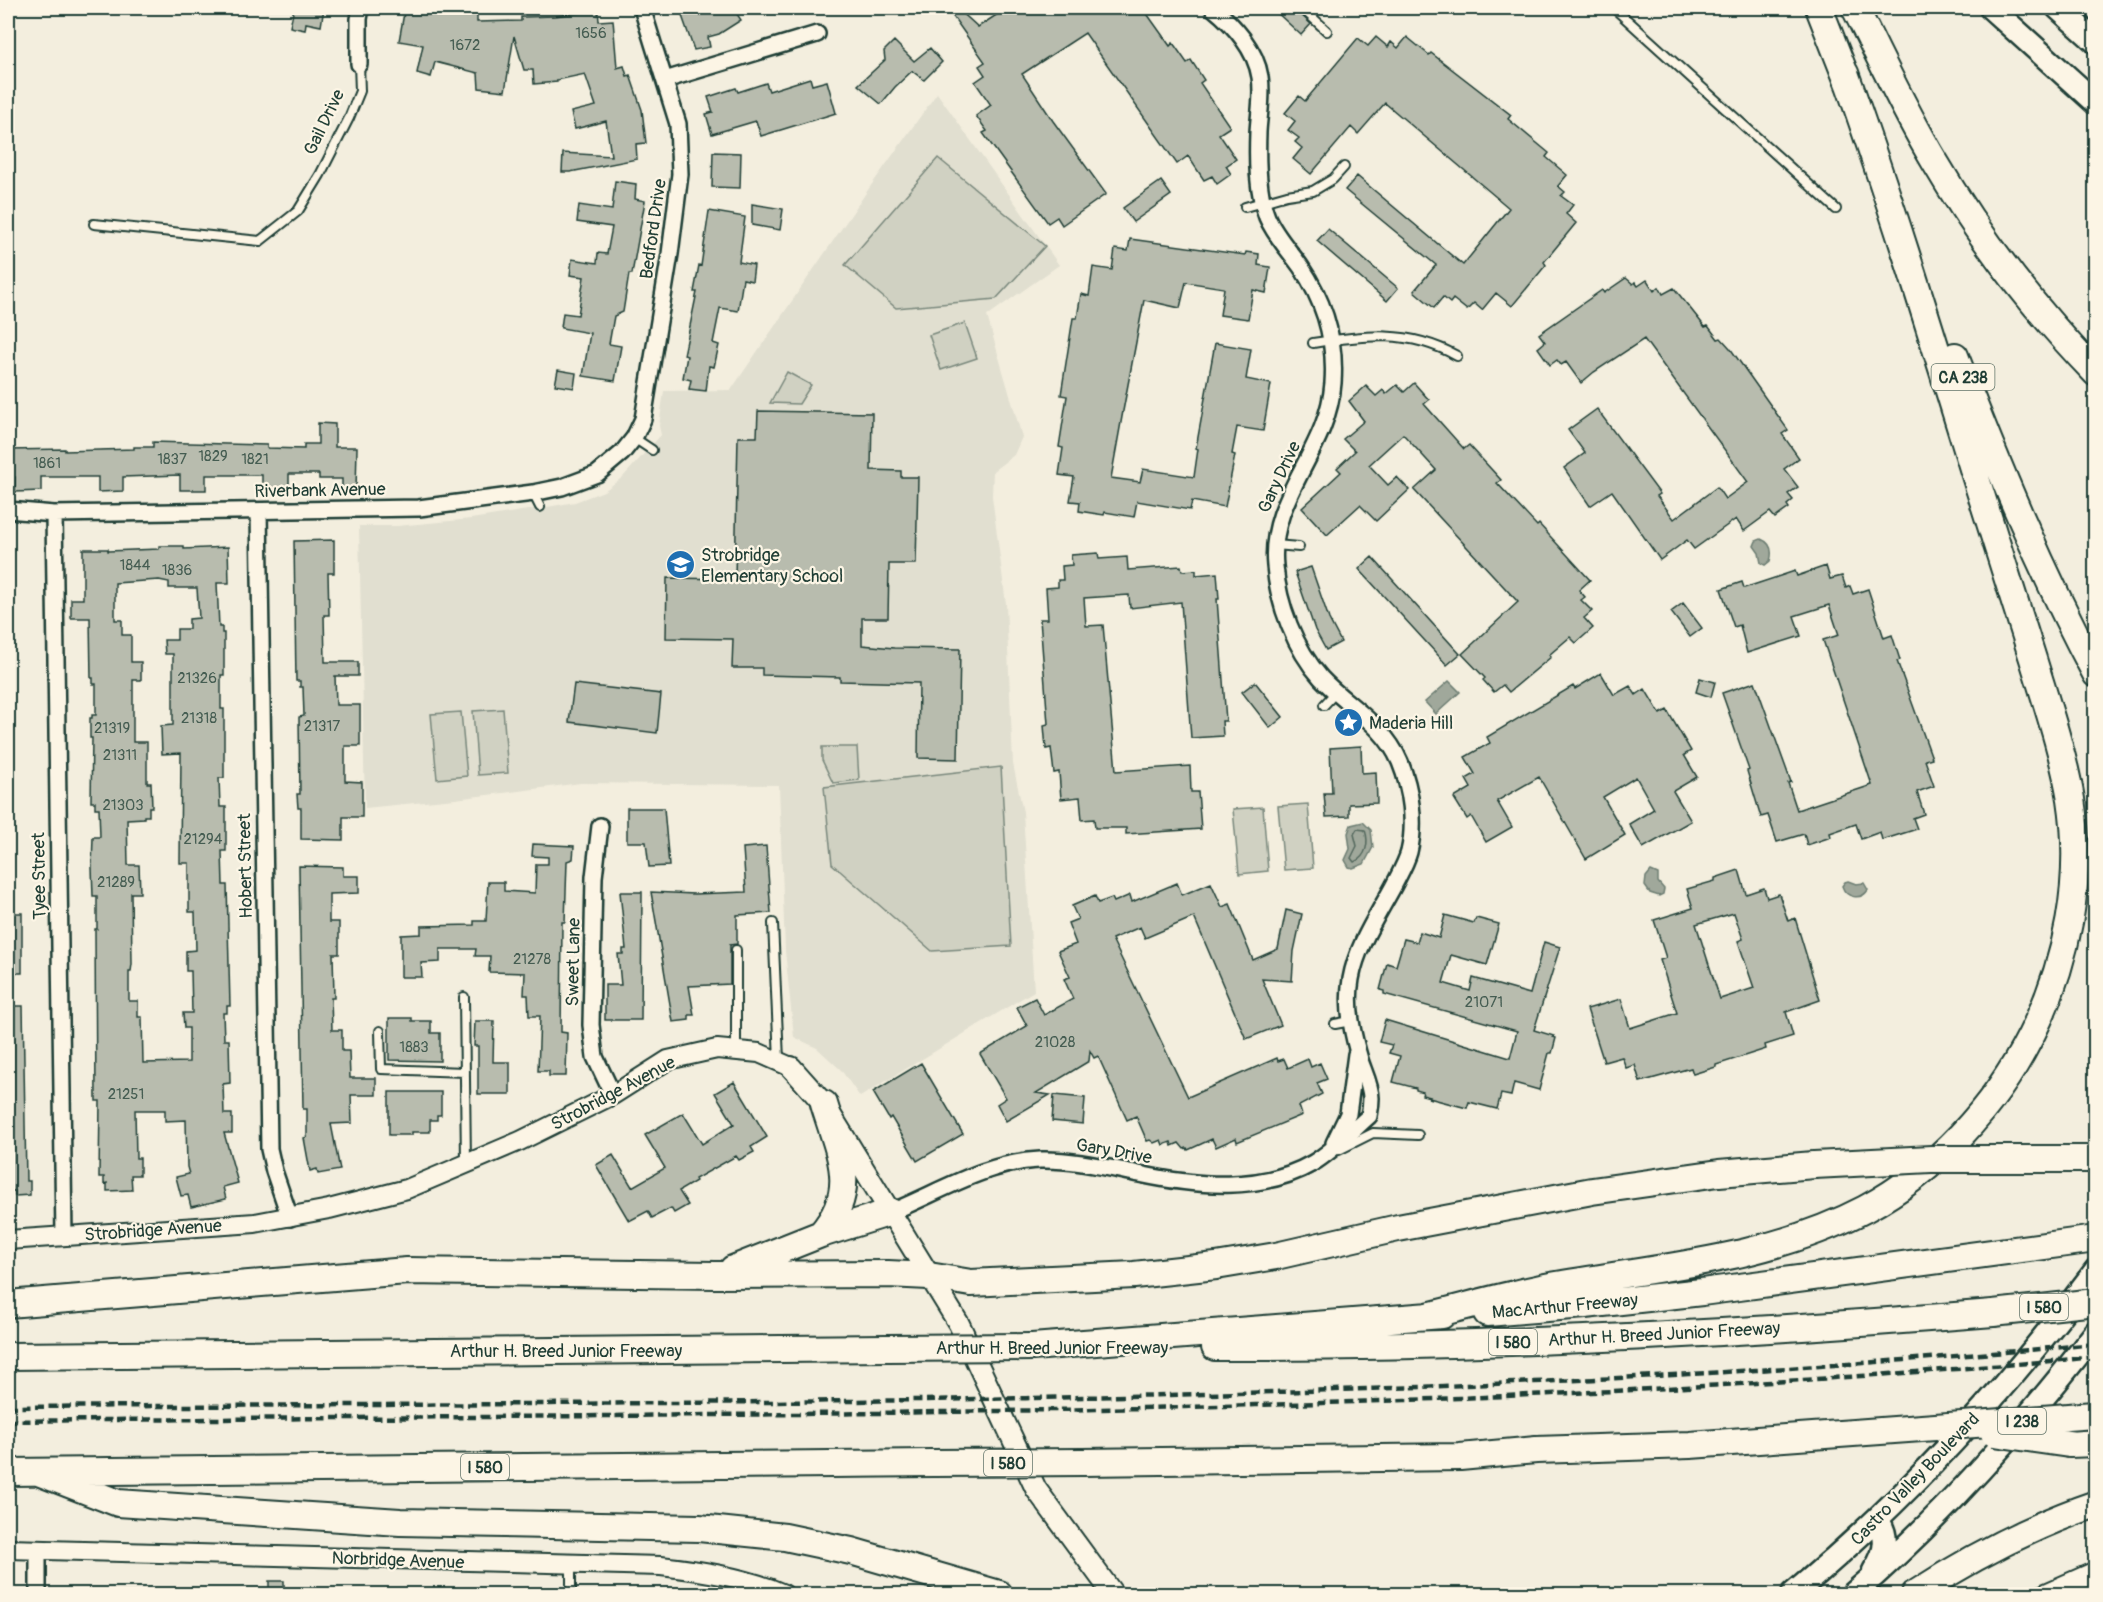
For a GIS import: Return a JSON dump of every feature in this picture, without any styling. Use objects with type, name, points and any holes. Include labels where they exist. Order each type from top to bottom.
[{"type":"highway","points":[[1855,8],[1925,144],[1968,216],[2025,293],[2096,373]]},
{"type":"highway","name":"CA 238","points":[[1820,12],[2016,510],[2047,578],[2096,674]]},
{"type":"highway","points":[[1427,1316],[1541,1288],[1656,1270],[1753,1251],[1812,1232],[1868,1207],[1924,1169],[1977,1118],[2019,1059],[2050,992],[2065,939],[2073,883],[2074,832],[2071,799],[2041,686],[1892,208],[1845,73]]},
{"type":"highway","points":[[821,1234],[834,1219],[844,1189],[842,1166],[824,1104]]},
{"type":"highway","points":[[8,1304],[408,1271],[716,1275],[888,1274],[929,1276],[971,1283],[1101,1277],[1204,1267],[1299,1252],[1398,1228],[1572,1195],[1719,1173],[1814,1165],[1941,1159],[2096,1159]]},
{"type":"highway","points":[[716,1275],[821,1234],[891,1212]]},
{"type":"highway","name":"MacArthur Freeway","points":[[1032,1347],[1555,1308],[1662,1297],[2096,1239]]},
{"type":"highway","name":"Arthur H. Breed Junior Freeway","points":[[8,1356],[1422,1346],[1750,1330],[2096,1302]]},
{"type":"highway","name":"I 238","points":[[1949,1426],[2095,1415]]},
{"type":"highway","name":"I 580","points":[[8,1472],[1460,1457],[1536,1450],[1690,1445],[1949,1426],[2068,1444],[2096,1443]]},
{"type":"highway","points":[[38,1472],[118,1503],[391,1522],[699,1528],[785,1538],[862,1554],[999,1594]]},
{"type":"highway","points":[[1915,1594],[2000,1544],[2055,1519],[2096,1504]]},
{"type":"main road","points":[[1991,8],[2096,103]]},
{"type":"main road","points":[[2058,8],[2096,42]]},
{"type":"main road","points":[[785,1064],[824,1104],[891,1212],[959,1324],[1036,1489],[1113,1594]]},
{"type":"main road","name":"Castro Valley Boulevard","points":[[1793,1594],[1877,1520],[1932,1464],[2035,1349],[2096,1270]]},
{"type":"main road","name":"Castro Valley Boulevard","points":[[1858,1590],[1979,1470],[2044,1397],[2096,1332]]},
{"type":"main road","points":[[1858,1590],[1876,1569],[1884,1553],[1885,1537],[1877,1520]]},
{"type":"main road","points":[[2046,1594],[2096,1572]]},
{"type":"street","name":"Gail Drive","points":[[359,64],[361,8]]},
{"type":"street","name":"Bedford Drive","points":[[622,453],[634,438],[643,419],[670,254],[680,174],[678,124],[642,8]]},
{"type":"street","name":"Gary Drive","points":[[891,1212],[987,1170],[1042,1160],[1077,1163],[1181,1182],[1215,1185],[1266,1179],[1290,1174],[1314,1162],[1369,1116],[1372,1096],[1357,1048],[1343,1023],[1351,977],[1360,949],[1400,874],[1409,852],[1410,804],[1407,783],[1393,747],[1376,727],[1322,679],[1309,661],[1293,632],[1276,582],[1274,562],[1279,517],[1292,488],[1315,448],[1328,411],[1334,380],[1331,340],[1324,309],[1316,290],[1266,215],[1259,178],[1260,75],[1243,39],[1226,18],[1213,8]]},
{"type":"street","points":[[665,80],[817,34]]},
{"type":"street","name":"Riverbank Avenue","points":[[8,510],[54,514],[419,508],[537,500],[562,487],[597,474],[622,453]]},
{"type":"street","name":"Hobert Street","points":[[259,511],[269,1143],[274,1171],[290,1218]]},
{"type":"street","name":"Tyee Street","points":[[54,514],[64,1237]]},
{"type":"street","name":"Sweet Lane","points":[[600,826],[594,877],[591,1025],[595,1057],[613,1095]]},
{"type":"street","name":"Gary Drive","points":[[1331,1148],[1348,1114],[1357,1048]]},
{"type":"street","name":"Strobridge Avenue","points":[[8,1240],[255,1223],[290,1218],[407,1189],[520,1141],[613,1095],[668,1060],[717,1049],[759,1053],[785,1064]]},
{"type":"street","name":"Norbridge Avenue","points":[[8,1549],[661,1566],[706,1571],[758,1584],[784,1594]]},
{"type":"street","points":[[38,1550],[38,1594]]},
{"type":"lane","points":[[1302,8],[1327,31]]},
{"type":"lane","points":[[1614,8],[1836,209]]},
{"type":"lane","name":"Gail Drive","points":[[94,224],[260,241],[298,211],[349,118],[360,91],[359,64]]},
{"type":"lane","points":[[1245,207],[1313,191],[1333,179],[1344,167]]},
{"type":"lane","points":[[1313,343],[1377,335],[1413,339],[1438,345],[1456,356]]},
{"type":"lane","points":[[634,438],[652,450]]},
{"type":"lane","points":[[1275,545],[1299,547]]},
{"type":"lane","points":[[1324,705],[1337,691]]},
{"type":"lane","points":[[773,923],[785,1064]]},
{"type":"lane","points":[[736,950],[736,1051]]},
{"type":"lane","points":[[464,997],[466,1164]]},
{"type":"lane","points":[[380,1031],[381,1069],[465,1072]]},
{"type":"lane","points":[[1314,1162],[1373,1133],[1418,1135]]},
{"type":"lane","points":[[571,1564],[571,1594]]},
{"type":"shaded area","name":"Strobridge Elementary School","points":[[937,93],[1059,265],[987,316],[1022,437],[1014,455],[993,471],[992,496],[1006,604],[1013,764],[1023,812],[1034,991],[860,1097],[841,1070],[817,1048],[794,1037],[785,951],[779,785],[581,783],[365,808],[359,526],[397,526],[471,519],[575,502],[604,491],[623,477],[661,435],[659,426],[664,391],[731,390]]},
{"type":"shaded area","points":[[938,158],[1045,246],[996,299],[896,308],[845,265]]},
{"type":"shaded area","points":[[965,323],[977,358],[941,370],[929,335]]},
{"type":"shaded area","points":[[787,372],[811,385],[799,404],[770,403]]},
{"type":"shaded area","points":[[503,709],[508,773],[478,775],[473,711]]},
{"type":"shaded area","points":[[461,712],[467,776],[437,779],[431,714]]},
{"type":"shaded area","points":[[822,747],[857,747],[859,780],[833,783],[822,760]]},
{"type":"shaded area","points":[[1001,767],[1011,946],[932,951],[832,864],[824,787]]},
{"type":"shaded area","points":[[1308,804],[1313,868],[1284,870],[1278,806]]},
{"type":"shaded area","points":[[1263,807],[1268,871],[1239,874],[1233,809]]},
{"type":"water","points":[[1761,539],[1769,545],[1771,551],[1770,561],[1765,565],[1761,563],[1759,553],[1754,546],[1756,541]]},
{"type":"water","points":[[1449,681],[1460,692],[1436,714],[1425,702]]},
{"type":"water","points":[[1363,822],[1371,830],[1373,847],[1364,864],[1349,867],[1345,860],[1350,849],[1348,833],[1351,825]]},
{"type":"water","points":[[1651,871],[1658,874],[1658,882],[1664,889],[1663,894],[1659,896],[1650,893],[1645,886],[1646,877]]},
{"type":"water","points":[[1848,881],[1856,884],[1864,883],[1868,890],[1862,896],[1854,897],[1842,886]]},
{"type":"building","points":[[294,8],[324,8],[321,26],[306,23],[305,30],[290,27]]},
{"type":"building","points":[[408,8],[457,10],[477,15],[477,22],[521,21],[521,17],[555,16],[598,10],[599,21],[613,20],[617,68],[624,66],[627,76],[630,75],[642,110],[646,143],[636,144],[637,159],[562,172],[563,153],[611,156],[606,121],[575,129],[571,112],[596,106],[585,74],[557,80],[557,82],[534,84],[533,70],[524,70],[514,36],[505,91],[479,88],[478,73],[435,62],[431,77],[417,73],[423,45],[399,41],[404,13],[407,14]]},
{"type":"building","points":[[733,8],[741,20],[719,34],[708,37],[710,47],[694,50],[680,10]]},
{"type":"building","points":[[947,8],[957,8],[978,27],[1007,8],[1143,8],[1170,46],[1173,43],[1187,63],[1191,60],[1204,80],[1200,83],[1230,127],[1219,134],[1236,159],[1226,166],[1231,174],[1217,184],[1212,176],[1204,180],[1188,156],[1177,164],[1085,33],[1022,74],[1106,194],[1062,225],[1057,217],[1048,223],[983,133],[987,131],[976,116],[991,105],[975,82],[985,75],[979,66],[985,62]]},
{"type":"building","points":[[1272,8],[1296,8],[1311,24],[1301,35]]},
{"type":"building","points":[[1376,37],[1388,47],[1391,42],[1398,48],[1407,37],[1429,55],[1431,53],[1511,115],[1508,119],[1549,153],[1546,157],[1567,175],[1558,186],[1565,192],[1561,196],[1573,205],[1566,214],[1576,223],[1544,262],[1546,265],[1512,306],[1496,293],[1482,310],[1474,303],[1467,310],[1453,299],[1450,303],[1443,297],[1434,308],[1414,291],[1436,265],[1345,190],[1357,176],[1463,265],[1509,208],[1385,103],[1358,134],[1351,127],[1311,174],[1293,159],[1302,148],[1295,142],[1299,138],[1288,130],[1295,121],[1285,113],[1299,96],[1305,101],[1358,38],[1368,46]]},
{"type":"building","points":[[894,41],[914,61],[930,48],[942,62],[924,80],[912,71],[881,104],[858,85],[885,60],[884,51]]},
{"type":"building","points":[[810,78],[812,85],[827,81],[836,113],[761,136],[756,121],[712,134],[706,114],[713,112],[708,97],[736,88],[738,92],[766,83],[769,91]]},
{"type":"building","points":[[713,152],[741,153],[740,188],[712,187]]},
{"type":"building","points":[[615,181],[636,184],[635,199],[645,201],[623,312],[614,316],[609,344],[621,346],[615,381],[583,376],[590,333],[561,328],[563,313],[578,315],[584,277],[570,275],[572,259],[597,263],[598,253],[607,254],[612,227],[577,222],[579,205],[612,210]]},
{"type":"building","points":[[1161,181],[1171,195],[1133,222],[1123,208]]},
{"type":"building","points":[[752,204],[783,209],[780,230],[752,225]]},
{"type":"building","points":[[709,211],[745,217],[739,262],[754,265],[752,281],[743,279],[738,311],[720,308],[713,343],[719,345],[714,367],[709,366],[706,391],[689,389],[691,380],[683,378],[687,356],[684,355],[697,292],[694,292],[699,265],[701,266]]},
{"type":"building","points":[[1328,229],[1398,288],[1387,301],[1317,241]]},
{"type":"building","points":[[1130,239],[1245,255],[1246,252],[1259,254],[1258,265],[1270,267],[1266,293],[1253,290],[1248,319],[1220,315],[1224,288],[1186,282],[1180,308],[1144,300],[1123,411],[1111,478],[1140,482],[1143,469],[1194,477],[1198,449],[1196,448],[1215,343],[1251,349],[1246,379],[1271,384],[1263,431],[1237,427],[1232,454],[1235,455],[1225,507],[1192,501],[1190,510],[1137,501],[1134,517],[1105,512],[1104,515],[1079,511],[1080,502],[1070,501],[1074,477],[1059,475],[1063,448],[1059,447],[1067,396],[1061,395],[1073,318],[1077,318],[1081,294],[1089,296],[1093,267],[1112,270],[1115,249],[1128,251]]},
{"type":"building","points":[[1626,278],[1638,286],[1647,280],[1654,291],[1659,287],[1663,294],[1674,288],[1705,327],[1708,326],[1718,339],[1721,338],[1730,348],[1788,430],[1782,434],[1799,458],[1784,469],[1798,487],[1788,494],[1793,500],[1787,505],[1789,508],[1775,518],[1770,512],[1744,531],[1736,519],[1694,549],[1687,540],[1660,560],[1612,491],[1590,506],[1564,468],[1585,453],[1568,430],[1597,409],[1660,494],[1657,496],[1674,519],[1717,487],[1725,499],[1748,482],[1644,339],[1581,383],[1566,362],[1561,365],[1557,360],[1550,365],[1538,348],[1545,342],[1539,334],[1602,290],[1604,293]]},
{"type":"building","points":[[558,370],[576,373],[574,388],[555,385]]},
{"type":"building","points":[[1414,383],[1429,400],[1424,404],[1464,449],[1469,445],[1501,480],[1497,483],[1537,526],[1539,524],[1590,580],[1579,590],[1585,597],[1581,600],[1592,611],[1584,618],[1593,628],[1576,643],[1570,637],[1549,655],[1551,657],[1509,692],[1503,685],[1494,692],[1483,680],[1485,678],[1462,654],[1518,602],[1414,490],[1436,470],[1403,434],[1369,465],[1388,485],[1397,477],[1409,490],[1376,521],[1360,505],[1327,535],[1302,508],[1341,472],[1337,468],[1355,451],[1343,439],[1364,421],[1349,401],[1366,386],[1376,396],[1383,390],[1386,394],[1397,385],[1404,392]]},
{"type":"building","points":[[758,411],[872,413],[871,470],[901,471],[901,477],[918,477],[916,564],[889,564],[888,618],[862,618],[862,645],[960,649],[958,759],[918,758],[919,683],[840,681],[840,677],[762,675],[762,668],[732,668],[733,639],[666,638],[667,578],[735,579],[738,437],[757,437]]},
{"type":"building","points":[[318,423],[335,424],[335,447],[357,447],[356,490],[342,490],[342,479],[319,479],[319,474],[289,474],[289,489],[262,489],[262,475],[206,475],[206,490],[180,490],[180,475],[123,477],[123,491],[98,492],[98,477],[41,477],[41,491],[15,492],[15,477],[8,477],[8,450],[134,449],[134,447],[153,447],[153,442],[267,445],[267,448],[304,449],[304,444],[318,444]]},
{"type":"building","points":[[334,540],[334,573],[328,573],[329,615],[324,615],[325,662],[358,662],[358,676],[335,676],[336,705],[360,705],[360,746],[345,746],[345,781],[362,782],[362,817],[343,817],[343,840],[301,839],[301,808],[298,808],[297,794],[300,794],[299,717],[304,716],[303,687],[300,687],[300,681],[296,681],[294,541]]},
{"type":"building","points":[[159,546],[184,546],[184,549],[228,547],[229,583],[217,583],[219,627],[222,627],[222,633],[224,633],[221,709],[224,709],[224,778],[219,778],[220,807],[226,807],[226,851],[222,851],[223,885],[227,885],[230,1006],[227,1006],[227,1013],[223,1013],[224,1040],[229,1040],[230,1083],[223,1084],[224,1114],[232,1114],[232,1133],[224,1133],[238,1183],[223,1187],[226,1199],[191,1207],[188,1195],[181,1196],[176,1177],[189,1174],[186,1120],[165,1121],[165,1110],[135,1110],[136,1158],[140,1158],[140,1175],[131,1175],[132,1190],[107,1191],[104,1177],[99,1177],[100,1101],[96,1101],[95,929],[97,929],[97,896],[93,896],[92,867],[93,837],[100,837],[99,808],[95,808],[95,802],[91,802],[92,738],[90,738],[90,718],[96,715],[96,684],[93,684],[93,678],[91,678],[90,618],[71,618],[71,599],[83,599],[83,549],[108,549],[108,551],[159,549]],"holes":[[[159,580],[169,582],[169,588],[197,588],[199,618],[189,619],[189,629],[177,629],[177,640],[164,640],[165,654],[173,654],[173,725],[161,726],[162,754],[181,753],[180,863],[189,863],[189,912],[195,912],[196,950],[186,951],[186,971],[191,971],[192,1013],[183,1013],[184,1028],[189,1028],[189,1062],[143,1063],[142,1017],[138,1017],[138,1001],[129,1001],[129,971],[131,971],[132,964],[131,893],[140,893],[139,865],[128,865],[127,819],[149,816],[149,807],[152,807],[151,783],[147,783],[147,742],[133,742],[133,680],[141,680],[141,662],[131,662],[131,635],[122,635],[122,620],[115,620],[115,583]]]},
{"type":"building","points":[[1098,553],[1099,559],[1127,557],[1128,570],[1181,566],[1182,571],[1196,570],[1196,575],[1217,573],[1226,721],[1222,721],[1223,736],[1191,738],[1181,602],[1130,608],[1129,595],[1084,598],[1086,626],[1103,625],[1116,771],[1190,766],[1191,792],[1198,792],[1201,829],[1126,834],[1126,828],[1095,828],[1094,819],[1082,820],[1080,797],[1061,799],[1059,772],[1054,773],[1051,748],[1046,749],[1044,725],[1048,724],[1040,619],[1048,619],[1046,588],[1058,587],[1058,580],[1063,580],[1062,566],[1072,565],[1071,555]]},
{"type":"building","points":[[1372,557],[1460,654],[1447,665],[1359,569]]},
{"type":"building","points":[[1826,566],[1830,579],[1842,576],[1846,588],[1850,586],[1853,594],[1868,589],[1884,638],[1892,635],[1900,660],[1897,661],[1932,758],[1925,760],[1934,786],[1917,792],[1924,814],[1913,818],[1917,829],[1882,840],[1880,832],[1861,839],[1856,824],[1830,833],[1831,837],[1807,845],[1804,834],[1777,842],[1768,815],[1761,817],[1747,771],[1749,770],[1722,693],[1755,682],[1791,782],[1788,783],[1797,810],[1872,785],[1823,640],[1839,635],[1829,605],[1794,616],[1801,636],[1747,653],[1740,625],[1734,627],[1721,589],[1742,582],[1744,588],[1795,571],[1797,576]]},
{"type":"building","points":[[1311,567],[1329,619],[1341,642],[1326,650],[1315,630],[1295,572]]},
{"type":"building","points":[[1683,603],[1702,628],[1690,637],[1671,612]]},
{"type":"building","points":[[1601,673],[1614,695],[1630,686],[1636,695],[1645,689],[1660,714],[1667,710],[1691,751],[1684,755],[1697,777],[1673,791],[1691,821],[1643,848],[1629,824],[1654,809],[1636,777],[1603,797],[1625,835],[1586,859],[1539,777],[1497,801],[1512,827],[1486,842],[1471,816],[1467,819],[1454,798],[1471,788],[1466,779],[1475,774],[1465,757],[1490,743],[1487,737],[1573,686],[1575,689]]},
{"type":"building","points":[[1700,678],[1715,682],[1711,697],[1696,692]]},
{"type":"building","points":[[1255,682],[1283,717],[1270,728],[1242,692]]},
{"type":"building","points":[[574,684],[661,694],[657,733],[569,722]]},
{"type":"building","points":[[1361,746],[1362,773],[1376,772],[1377,803],[1349,804],[1349,816],[1326,817],[1324,793],[1332,793],[1330,748]]},
{"type":"building","points":[[627,808],[664,808],[669,866],[649,867],[646,842],[627,842]]},
{"type":"building","points":[[533,844],[574,846],[573,859],[567,861],[565,922],[562,922],[561,1032],[567,1033],[566,1076],[549,1076],[549,1071],[538,1071],[540,1016],[529,1016],[528,995],[524,995],[525,973],[489,972],[490,956],[475,956],[476,949],[440,949],[440,962],[421,963],[422,977],[401,977],[401,935],[421,934],[421,926],[474,925],[474,921],[486,921],[488,882],[504,882],[504,891],[535,893],[536,864],[548,864],[548,857],[532,856]]},
{"type":"building","points":[[766,846],[771,913],[737,915],[737,944],[730,945],[730,984],[689,986],[694,1015],[689,1015],[689,1020],[673,1022],[651,892],[694,894],[746,892],[743,848]]},
{"type":"building","points":[[299,866],[343,867],[343,876],[359,876],[359,893],[329,894],[329,922],[339,922],[339,954],[333,954],[332,1030],[342,1030],[342,1051],[349,1051],[350,1078],[376,1078],[376,1095],[351,1095],[352,1123],[331,1124],[340,1170],[318,1174],[317,1169],[310,1171],[304,1138],[307,1137],[307,1109],[303,1109]]},
{"type":"building","points":[[1739,870],[1746,894],[1764,888],[1767,898],[1779,894],[1788,921],[1795,918],[1820,1000],[1786,1012],[1793,1036],[1765,1045],[1766,1049],[1693,1074],[1691,1068],[1640,1082],[1635,1065],[1626,1068],[1622,1057],[1604,1062],[1587,1009],[1621,999],[1630,1028],[1677,1013],[1660,960],[1666,958],[1654,920],[1693,908],[1687,889],[1715,881],[1715,878]],"holes":[[[1734,913],[1743,939],[1738,941],[1754,988],[1720,999],[1696,924]]]},
{"type":"building","points":[[1177,883],[1182,895],[1211,883],[1222,907],[1230,904],[1253,960],[1278,949],[1286,910],[1302,914],[1294,951],[1292,981],[1262,979],[1281,1025],[1246,1039],[1194,917],[1145,938],[1140,927],[1112,939],[1188,1097],[1277,1058],[1278,1061],[1284,1059],[1288,1068],[1308,1059],[1311,1067],[1320,1063],[1327,1079],[1317,1083],[1322,1094],[1299,1106],[1302,1115],[1237,1142],[1236,1138],[1216,1147],[1212,1139],[1188,1150],[1179,1143],[1172,1146],[1171,1142],[1163,1145],[1161,1140],[1154,1143],[1147,1141],[1136,1116],[1127,1120],[1098,1056],[1094,1058],[1090,1051],[1089,1061],[1036,1093],[1050,1095],[1006,1121],[997,1104],[1006,1098],[980,1054],[1027,1026],[1017,1007],[1035,998],[1044,1015],[1073,999],[1064,979],[1070,977],[1058,951],[1076,944],[1068,923],[1078,919],[1072,906],[1095,896],[1098,903],[1112,898],[1114,902],[1130,895],[1132,902]]},
{"type":"building","points":[[620,892],[642,892],[641,1020],[605,1020],[605,985],[621,985],[618,954],[623,954],[623,949],[626,949]]},
{"type":"building","points":[[8,913],[22,913],[22,973],[8,973]]},
{"type":"building","points":[[1445,915],[1474,923],[1476,918],[1499,924],[1487,965],[1451,955],[1443,983],[1470,991],[1473,978],[1530,994],[1544,942],[1560,947],[1534,1030],[1556,1038],[1552,1053],[1549,1053],[1539,1090],[1514,1083],[1511,1096],[1501,1094],[1497,1109],[1469,1102],[1467,1108],[1429,1098],[1422,1095],[1423,1092],[1416,1088],[1393,1082],[1400,1056],[1389,1053],[1392,1045],[1379,1042],[1385,1020],[1510,1058],[1517,1031],[1384,994],[1384,991],[1380,990],[1387,963],[1396,966],[1404,939],[1417,942],[1420,932],[1439,938]]},
{"type":"building","points":[[8,1006],[23,1006],[26,1181],[30,1181],[30,1195],[15,1196],[15,1191],[8,1191]]},
{"type":"building","points":[[389,1018],[431,1021],[431,1033],[440,1033],[440,1061],[389,1060]]},
{"type":"building","points":[[475,1021],[494,1021],[493,1062],[510,1062],[510,1094],[478,1094],[478,1046],[474,1046]]},
{"type":"building","points":[[921,1063],[963,1134],[917,1161],[873,1092]]},
{"type":"building","points":[[734,1082],[767,1137],[751,1147],[754,1152],[739,1160],[736,1156],[695,1179],[696,1181],[679,1191],[688,1205],[674,1213],[671,1208],[652,1218],[648,1211],[629,1221],[596,1165],[613,1155],[632,1187],[665,1168],[645,1135],[683,1113],[702,1144],[734,1124],[715,1093]]},
{"type":"building","points":[[389,1092],[441,1092],[441,1115],[437,1115],[437,1120],[430,1120],[430,1132],[389,1135]]},
{"type":"building","points":[[1054,1095],[1085,1098],[1083,1124],[1052,1121]]},
{"type":"building","points":[[269,1581],[284,1581],[284,1594],[269,1594]]},
{"type":"railway","points":[[8,1407],[791,1402],[1313,1391],[1574,1380],[1835,1365],[2096,1344]]},
{"type":"railway","points":[[8,1421],[791,1414],[1313,1403],[1574,1393],[1835,1378],[2096,1357]]},
{"type":"place","name":"Strobridge Elementary School","points":[[680,565]]},
{"type":"place","name":"Maderia Hill","points":[[1348,723]]}]
